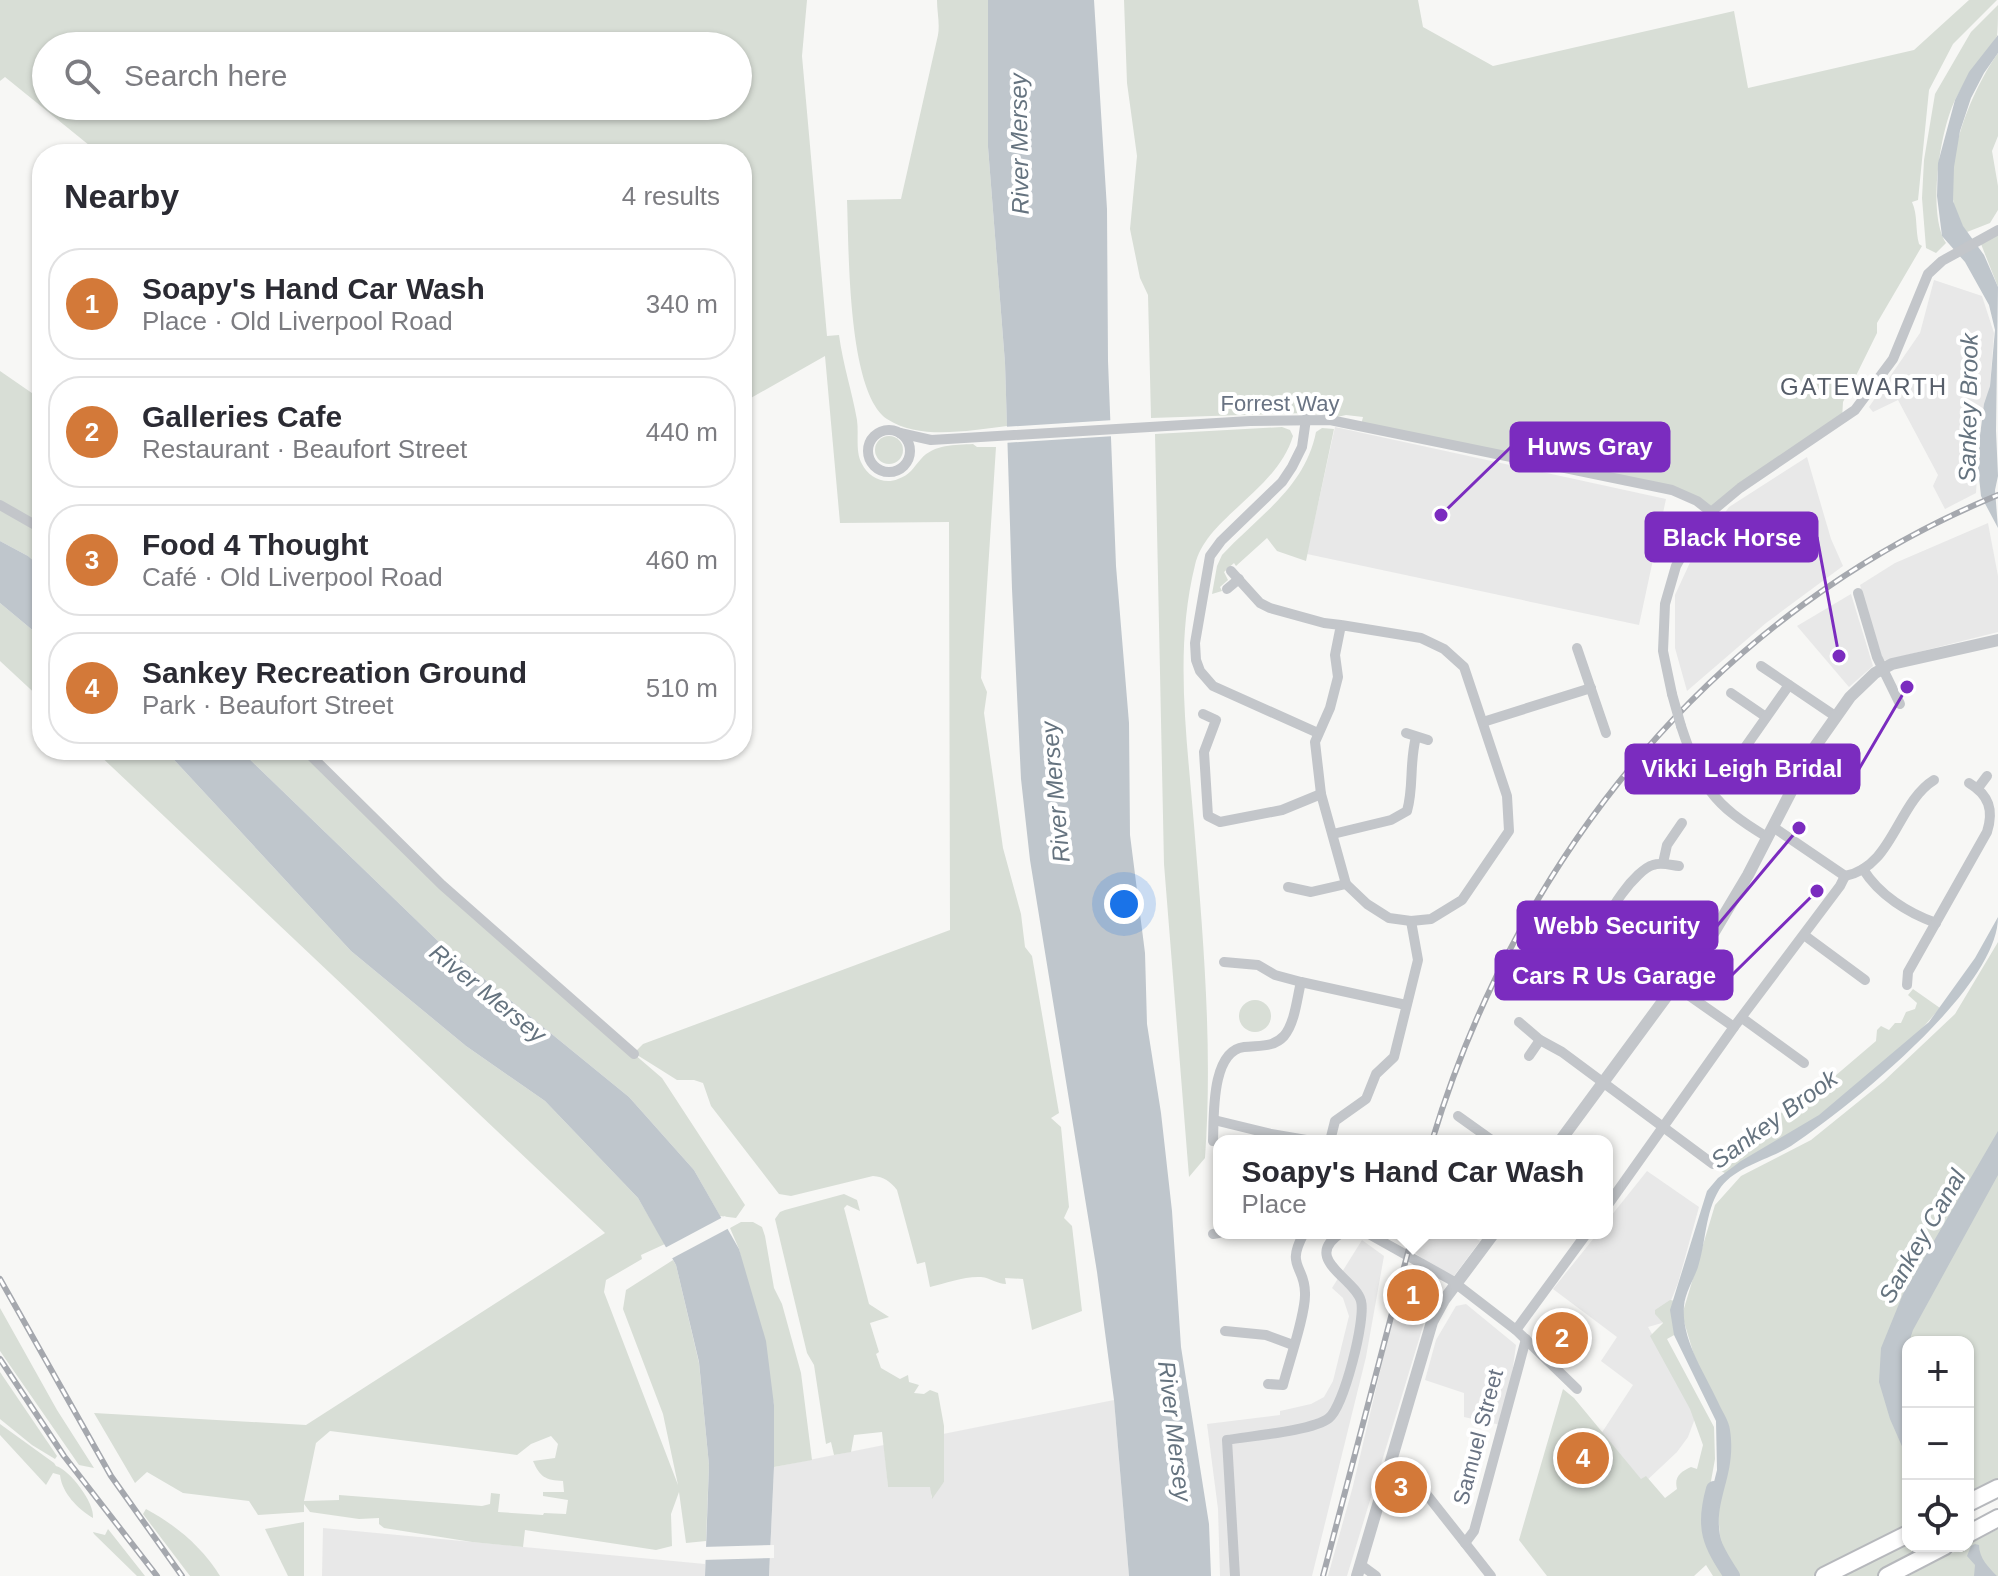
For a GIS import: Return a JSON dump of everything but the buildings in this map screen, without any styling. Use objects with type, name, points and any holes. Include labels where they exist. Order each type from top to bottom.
[{"type":"highway","points":[[1974,1500],[1998,1488]]},
{"type":"highway","points":[[1974,1531],[1998,1518]]},
{"type":"highway","points":[[1824,1576],[1902,1537]]},
{"type":"highway","points":[[1887,1576],[1933,1552]]},
{"type":"street","points":[[1845,876],[1770,832],[1734,816],[1711,794],[1695,768],[1672,694],[1663,651],[1665,604],[1676,566],[1711,512],[1740,488],[1855,410],[1893,359],[1928,274],[1998,230]]},
{"type":"street","points":[[1306,419],[1302,447],[1282,482],[1221,541],[1210,556],[1195,643],[1200,671],[1213,686],[1318,733]]},
{"type":"street","name":"Forrest Way","points":[[900,433],[931,440],[1306,419],[1356,424],[1672,490],[1697,501],[1711,512]]},
{"type":"street","points":[[908,460],[908,442],[900,433],[888,429],[875,434],[868,445],[868,457],[876,468],[888,472],[900,469],[931,440]]},
{"type":"street","points":[[0,505],[32,523]]},
{"type":"street","points":[[1227,589],[1235,575],[1260,603],[1270,608],[1309,620],[1341,625],[1421,638],[1444,649],[1464,667],[1507,796],[1509,831],[1462,900],[1431,919],[1411,921],[1389,918],[1367,904],[1346,884],[1321,794],[1315,742],[1330,708],[1338,677],[1335,655],[1341,625]]},
{"type":"street","points":[[1858,593],[1877,657],[1900,704]]},
{"type":"street","points":[[1565,1135],[1676,988],[1714,932],[1812,751],[1850,697],[1883,668],[1916,657],[1998,640]]},
{"type":"street","points":[[1577,648],[1606,733]]},
{"type":"street","points":[[1761,666],[1835,716]]},
{"type":"street","points":[[1744,749],[1789,685]]},
{"type":"street","points":[[1483,722],[1591,688]]},
{"type":"street","points":[[1731,693],[1766,717]]},
{"type":"street","points":[[1203,714],[1216,720],[1204,752],[1208,816],[1220,822],[1282,810],[1321,794]]},
{"type":"street","points":[[1333,834],[1391,820],[1407,811],[1411,795],[1411,735],[1428,740]]},
{"type":"street","points":[[315,760],[442,885],[634,1054]]},
{"type":"street","points":[[1907,985],[1908,972],[1987,832],[1991,808],[1974,785],[1987,776]]},
{"type":"street","points":[[1613,1198],[1845,876],[1863,869],[1884,848],[1920,789],[1934,780]]},
{"type":"street","points":[[1914,799],[1926,805]]},
{"type":"street","points":[[1663,863],[1667,845],[1682,823]]},
{"type":"street","points":[[1679,866],[1663,863],[1649,865],[1633,880],[1607,915],[1606,932],[1612,943],[1676,988],[1804,1063]]},
{"type":"street","points":[[1863,869],[1875,886],[1913,914],[1936,923]]},
{"type":"street","points":[[1288,887],[1311,892],[1346,884]]},
{"type":"street","points":[[1332,1135],[1335,1121],[1366,1099],[1376,1074],[1394,1057],[1418,960],[1411,921]]},
{"type":"street","points":[[1804,935],[1865,980]]},
{"type":"street","points":[[1573,989],[1612,943]]},
{"type":"street","points":[[1224,962],[1258,965],[1275,975],[1406,1005]]},
{"type":"street","points":[[1213,1135],[1220,1070],[1229,1054],[1240,1047],[1270,1046],[1282,1039],[1288,1030],[1301,982]]},
{"type":"street","points":[[1519,1022],[1713,1164]]},
{"type":"street","points":[[1529,1056],[1540,1040]]},
{"type":"street","points":[[1458,1116],[1476,1122],[1488,1135]]},
{"type":"street","points":[[1214,1120],[1284,1135]]},
{"type":"street","points":[[1268,1384],[1283,1385],[1293,1345],[1305,1293],[1295,1259],[1302,1239]]},
{"type":"street","points":[[1235,1576],[1227,1440],[1315,1424],[1330,1417],[1341,1401],[1363,1310],[1355,1289],[1336,1273],[1328,1260],[1333,1239]]},
{"type":"street","points":[[1377,1239],[1455,1284],[1516,1330],[1577,1389]]},
{"type":"street","points":[[1376,1576],[1371,1570],[1359,1570],[1432,1322],[1455,1284],[1489,1239]]},
{"type":"street","points":[[1516,1330],[1583,1239]]},
{"type":"street","points":[[1225,1331],[1266,1335],[1293,1345]]},
{"type":"street","name":"Samuel Street","points":[[1465,1543],[1474,1531],[1526,1339]]},
{"type":"street","points":[[1392,1461],[1405,1467],[1491,1576]]},
{"type":"shaded area","points":[[0,0],[807,0],[802,56],[827,336],[839,335],[857,420],[860,459],[872,476],[893,481],[906,475],[926,454],[938,448],[973,444],[977,447],[996,447],[981,678],[987,692],[984,713],[1003,848],[1021,914],[1025,947],[1032,956],[1059,1113],[1051,1118],[1061,1127],[1069,1207],[1064,1218],[1072,1226],[1082,1311],[1032,1330],[1023,1279],[1005,1278],[1006,1284],[975,1277],[930,1287],[925,1262],[917,1264],[897,1190],[889,1182],[873,1176],[791,1196],[779,1194],[711,1106],[703,1083],[677,1080],[634,1053],[643,1044],[950,930],[949,522],[840,523],[825,356],[752,397],[752,144],[88,144],[58,120],[752,120],[752,32],[32,32],[32,99],[5,77],[0,81]]},
{"type":"shaded area","points":[[937,0],[988,0],[988,147],[1007,426],[946,432],[900,426],[887,419],[874,404],[857,350],[850,283],[847,200],[901,199],[938,35]]},
{"type":"shaded area","points":[[1124,0],[1418,0],[1423,27],[1493,66],[1734,11],[1748,88],[1914,50],[1969,0],[1997,0],[1953,44],[1929,90],[1918,200],[1912,202],[1919,244],[1922,246],[1877,323],[1877,333],[1843,402],[1842,419],[1711,512],[1682,493],[1361,425],[1363,417],[1304,413],[1151,418],[1148,295],[1140,278],[1130,229],[1137,156],[1127,83]]},
{"type":"shaded area","points":[[1998,5],[1997,36],[1960,90],[1945,130],[1938,171],[1937,212],[1946,243],[1936,253],[1926,248],[1922,198],[1924,160],[1935,94],[1971,32]]},
{"type":"shaded area","points":[[1998,53],[1998,136],[1992,151],[1998,186],[1998,210],[1990,223],[1967,232],[1957,213],[1952,191],[1953,166],[1966,116]]},
{"type":"shaded area","points":[[1998,235],[1998,287],[1981,244]]},
{"type":"shaded area","points":[[1934,280],[1982,296],[1994,333],[1990,386],[1980,424],[1976,493],[1945,509],[1933,486],[1938,475],[1898,400],[1873,412],[1869,407],[1920,333]]},
{"type":"shaded area","points":[[0,371],[32,393],[32,559],[0,541]]},
{"type":"shaded area","points":[[1282,427],[1290,430],[1293,436],[1284,456],[1272,473],[1213,532],[1202,548],[1195,565],[1185,629],[1184,694],[1204,950],[1208,1074],[1205,1158],[1189,1177],[1164,864],[1155,434]]},
{"type":"shaded area","points":[[1335,427],[1666,499],[1639,625],[1307,554]]},
{"type":"shaded area","points":[[1322,428],[1334,429],[1306,561],[1277,551],[1267,538],[1236,566],[1234,563],[1224,572],[1228,580],[1220,587],[1222,591],[1212,594],[1222,555],[1291,485],[1302,469],[1316,432]]},
{"type":"shaded area","points":[[889,436],[899,440],[903,450],[899,460],[889,464],[879,460],[875,450],[879,440]]},
{"type":"shaded area","points":[[1807,457],[1831,539],[1843,566],[1766,623],[1687,691],[1675,648],[1675,595],[1693,556],[1729,507]]},
{"type":"shaded area","points":[[1988,523],[1998,576],[1998,632],[1883,661],[1860,585],[1895,563]]},
{"type":"shaded area","points":[[1851,594],[1873,666],[1849,687],[1797,626]]},
{"type":"shaded area","points":[[0,603],[32,630],[32,691],[0,661]]},
{"type":"shaded area","points":[[105,760],[174,760],[351,951],[466,1046],[545,1101],[638,1198],[665,1244],[641,1255],[642,1259],[606,1280],[604,1292],[678,1485],[663,1414],[623,1309],[626,1290],[673,1260],[676,1265],[699,1363],[709,1465],[706,1541],[686,1543],[679,1492],[671,1514],[672,1546],[656,1550],[525,1530],[523,1547],[472,1542],[384,1528],[379,1524],[379,1518],[359,1519],[310,1512],[304,1504],[304,1512],[258,1515],[249,1501],[183,1493],[147,1472],[135,1483],[94,1413],[306,1425],[605,1233]],"holes":[[[330,1431],[517,1455],[531,1444],[551,1436],[558,1444],[555,1458],[533,1461],[544,1477],[563,1481],[564,1492],[543,1492],[543,1496],[568,1500],[566,1514],[498,1512],[500,1494],[491,1493],[490,1504],[482,1506],[339,1495],[339,1500],[304,1501],[316,1443]]]},
{"type":"shaded area","points":[[250,760],[316,760],[541,974],[662,1078],[745,1205],[736,1218],[720,1216],[694,1170],[629,1097],[439,942]]},
{"type":"shaded area","points":[[1998,942],[1998,1480],[1974,1493],[1974,1336],[1902,1336],[1902,1531],[1813,1576],[1739,1576],[1721,1546],[1718,1514],[1729,1434],[1694,1355],[1682,1315],[1715,1205],[1741,1176],[1811,1140],[1884,1081],[1955,1014]]},
{"type":"shaded area","points":[[1913,989],[1940,1008],[1906,1047],[1901,1046],[1895,1056],[1836,1105],[1726,1174],[1720,1170],[1724,1164],[1721,1159],[1728,1149],[1764,1128],[1779,1113],[1788,1112],[1821,1094],[1835,1076],[1876,1041],[1877,1030],[1881,1026],[1889,1030],[1895,1023],[1901,1023],[1906,1012],[1915,1009],[1917,1003],[1908,995]]},
{"type":"shaded area","points":[[1255,1000],[1266,1005],[1271,1016],[1266,1027],[1255,1032],[1244,1027],[1239,1016],[1244,1005]]},
{"type":"shaded area","points":[[1647,1171],[1699,1207],[1678,1283],[1662,1323],[1648,1327],[1694,1406],[1694,1421],[1688,1437],[1677,1452],[1644,1483],[1601,1434],[1633,1385],[1601,1361],[1617,1337],[1553,1289],[1593,1239],[1613,1239],[1613,1214]]},
{"type":"shaded area","points":[[844,1194],[857,1200],[860,1211],[847,1205],[844,1208],[869,1304],[889,1317],[870,1323],[881,1368],[900,1379],[908,1375],[909,1382],[919,1385],[914,1393],[924,1394],[930,1390],[938,1393],[944,1426],[944,1482],[932,1499],[930,1487],[888,1487],[882,1432],[854,1435],[851,1452],[834,1455],[831,1442],[826,1444],[814,1365],[807,1353],[775,1219],[785,1210]]},
{"type":"shaded area","points":[[741,1222],[753,1222],[762,1227],[765,1236],[774,1288],[782,1304],[801,1373],[812,1460],[774,1467],[774,1405],[739,1249],[730,1228]]},
{"type":"shaded area","points":[[1415,1239],[1480,1241],[1451,1280],[1411,1250]]},
{"type":"shaded area","points":[[1362,1240],[1384,1256],[1366,1357],[1312,1576],[1220,1576],[1218,1509],[1207,1424],[1280,1415],[1280,1411],[1311,1404],[1324,1397],[1333,1381],[1349,1316],[1343,1298],[1332,1288]]},
{"type":"shaded area","points":[[1405,1266],[1439,1289],[1427,1313],[1347,1576],[1328,1576],[1353,1486]]},
{"type":"shaded area","points":[[1670,1300],[1676,1301],[1676,1334],[1667,1339],[1714,1427],[1715,1459],[1705,1514],[1711,1549],[1727,1576],[1713,1576],[1706,1565],[1694,1576],[1547,1576],[1519,1540],[1563,1389],[1574,1398],[1641,1479],[1646,1476],[1665,1498],[1677,1489],[1676,1481],[1681,1473],[1691,1467],[1697,1469],[1703,1445],[1690,1409],[1650,1336],[1663,1323],[1655,1310]]},
{"type":"shaded area","points":[[1466,1304],[1516,1345],[1505,1426],[1464,1417],[1464,1393],[1425,1380],[1436,1340],[1456,1306]]},
{"type":"shaded area","points":[[0,1308],[57,1410],[94,1468],[79,1465],[0,1351]]},
{"type":"shaded area","points":[[0,1372],[57,1456],[55,1459],[0,1419]]},
{"type":"shaded area","points":[[1114,1400],[1129,1576],[769,1576],[774,1467],[884,1445],[888,1487],[931,1487],[931,1498],[944,1482],[943,1434]]},
{"type":"shaded area","points":[[0,1424],[68,1474],[86,1496],[93,1518],[72,1500],[60,1475],[53,1473],[46,1485],[0,1435]]},
{"type":"shaded area","points":[[146,1509],[188,1538],[220,1576],[190,1576],[143,1514]]},
{"type":"shaded area","points":[[304,1522],[304,1576],[288,1576],[265,1529]]},
{"type":"shaded area","points":[[323,1528],[705,1564],[705,1576],[322,1576]]},
{"type":"shaded area","points":[[108,1529],[145,1576],[137,1576],[93,1532],[105,1535]]},
{"type":"shaded area","points":[[1998,1529],[1998,1576],[1908,1576],[1954,1552],[1974,1552],[1974,1542]]},
{"type":"shaded area","points":[[1902,1543],[1902,1552],[1923,1552],[1877,1576],[1836,1576]]},
{"type":"water","name":"River Mersey","points":[[988,0],[1094,0],[1107,209],[1108,361],[1116,566],[1129,723],[1130,835],[1145,953],[1147,1024],[1172,1211],[1181,1347],[1209,1524],[1211,1576],[1129,1576],[1114,1400],[1097,1272],[1030,860],[1021,779],[1005,363],[988,147]]},
{"type":"water","name":"Sankey Brook","points":[[1998,35],[1998,53],[1971,98],[1960,131],[1953,201],[1963,226],[1984,255],[1998,287],[1998,476],[1995,490],[1998,528],[1981,496],[1977,459],[1984,404],[1990,386],[1995,330],[1989,305],[1965,262],[1942,236],[1937,196],[1938,163],[1955,100],[1969,72]]},
{"type":"water","points":[[0,541],[32,559],[32,630],[0,603]]},
{"type":"water","name":"River Mersey","points":[[174,760],[250,760],[439,942],[629,1097],[694,1170],[739,1249],[766,1341],[774,1405],[769,1576],[705,1576],[709,1465],[699,1362],[676,1265],[638,1198],[545,1101],[466,1046],[351,951]]},
{"type":"water","name":"Sankey Brook","points":[[1998,917],[1991,946],[1974,978],[1916,1044],[1882,1076],[1791,1146],[1733,1175],[1714,1199],[1698,1267],[1685,1301],[1684,1319],[1695,1356],[1730,1430],[1729,1469],[1719,1518],[1726,1554],[1738,1576],[1724,1576],[1713,1560],[1708,1506],[1717,1470],[1716,1421],[1674,1335],[1670,1310],[1707,1191],[1718,1178],[1741,1161],[1819,1115],[1929,1022],[1975,958]]},
{"type":"water","points":[[1998,1131],[1998,1175],[1911,1336],[1902,1336],[1902,1446],[1879,1382],[1881,1348],[1903,1294]]},
{"type":"water","points":[[1974,1544],[1979,1545],[1983,1558],[1997,1576],[1974,1576],[1975,1565],[1967,1556],[1969,1552],[1974,1552]]},
{"type":"pier","points":[[1114,420],[1115,436],[1004,443],[1003,427]]},
{"type":"pier","points":[[725,1216],[731,1227],[669,1260],[663,1249]]},
{"type":"pier","points":[[774,1545],[774,1558],[702,1560],[702,1547]]},
{"type":"waterway","name":"Sankey Brook","points":[[1714,1489],[1709,1514],[1711,1535],[1718,1554],[1732,1576]]},
{"type":"railway","points":[[1434,1135],[1470,1036],[1517,936],[1575,841],[1642,754],[1719,675],[1804,604],[1897,544],[1998,495]]},
{"type":"railway","points":[[1323,1576],[1411,1239]]},
{"type":"railway","points":[[0,1279],[111,1476],[182,1576]]},
{"type":"railway","points":[[0,1359],[64,1456],[157,1576]]},
{"type":"place","name":"Huws Gray","points":[[1441,515]]},
{"type":"place","name":"Black Horse","points":[[1839,656]]},
{"type":"place","name":"Vikki Leigh Bridal","points":[[1907,687]]},
{"type":"place","name":"Webb Security","points":[[1799,828]]},
{"type":"place","name":"Cars R Us Garage","points":[[1817,891]]},
{"type":"place","name":"Soapy's Hand Car Wash","points":[[1413,1295]]},
{"type":"place","name":"Galleries Cafe","points":[[1562,1338]]},
{"type":"place","name":"Sankey Recreation Ground","points":[[1583,1458]]},
{"type":"place","name":"Food 4 Thought","points":[[1401,1487]]},
{"type":"district","name":"GATEWARTH","points":[[1864,386]]},
{"type":"water label","name":"Sankey Canal","points":[[1922,1236]]}]
